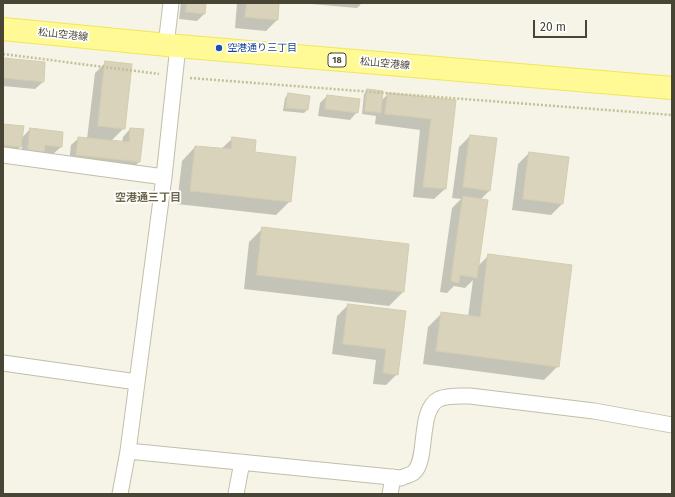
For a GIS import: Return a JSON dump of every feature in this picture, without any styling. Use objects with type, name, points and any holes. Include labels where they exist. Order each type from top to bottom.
[{"type":"main road","name":"松山空港線","points":[[3,29],[672,88]]},
{"type":"street","points":[[120,494],[128,451],[164,177],[175,76],[172,45],[171,3]]},
{"type":"street","points":[[3,155],[164,177]]},
{"type":"street","points":[[3,362],[137,382]]},
{"type":"street","points":[[128,451],[401,478],[414,472],[419,462],[430,407],[439,399],[452,396],[470,396],[594,411],[672,425]]},
{"type":"street","points":[[236,494],[242,462]]},
{"type":"street","points":[[390,494],[393,477]]},
{"type":"path","points":[[3,54],[200,79],[672,115]]},
{"type":"building","points":[[187,3],[206,3],[205,14],[186,12]]},
{"type":"building","points":[[247,3],[279,3],[278,20],[245,17]]},
{"type":"building","points":[[3,58],[45,62],[44,82],[3,78]]},
{"type":"building","points":[[105,61],[132,64],[125,129],[98,126]]},
{"type":"building","points":[[367,89],[383,91],[381,113],[365,111]]},
{"type":"building","points":[[288,93],[310,96],[308,110],[286,108]]},
{"type":"building","points":[[388,93],[456,100],[446,189],[423,187],[431,119],[385,114]]},
{"type":"building","points":[[327,95],[360,99],[358,113],[325,109]]},
{"type":"building","points":[[3,124],[24,126],[21,147],[3,145]]},
{"type":"building","points":[[30,128],[63,132],[62,147],[45,145],[44,152],[28,150]]},
{"type":"building","points":[[130,128],[144,129],[140,162],[76,155],[78,137],[129,142]]},
{"type":"building","points":[[470,135],[497,138],[490,191],[463,187]]},
{"type":"building","points":[[232,137],[256,140],[255,152],[296,157],[291,202],[190,191],[195,146],[231,149]]},
{"type":"building","points":[[529,152],[569,157],[563,204],[523,199]]},
{"type":"building","points":[[463,196],[488,200],[477,278],[460,275],[459,283],[451,281]]},
{"type":"building","points":[[262,227],[409,244],[404,292],[257,275]]},
{"type":"building","points":[[488,254],[572,265],[559,367],[436,351],[441,312],[480,317]]},
{"type":"building","points":[[348,304],[406,311],[398,375],[383,373],[386,349],[343,344]]},
{"type":"place","name":"空港通り三丁目","points":[[219,48]]},
{"type":"district","name":"空港通三丁目","points":[[148,198]]}]
